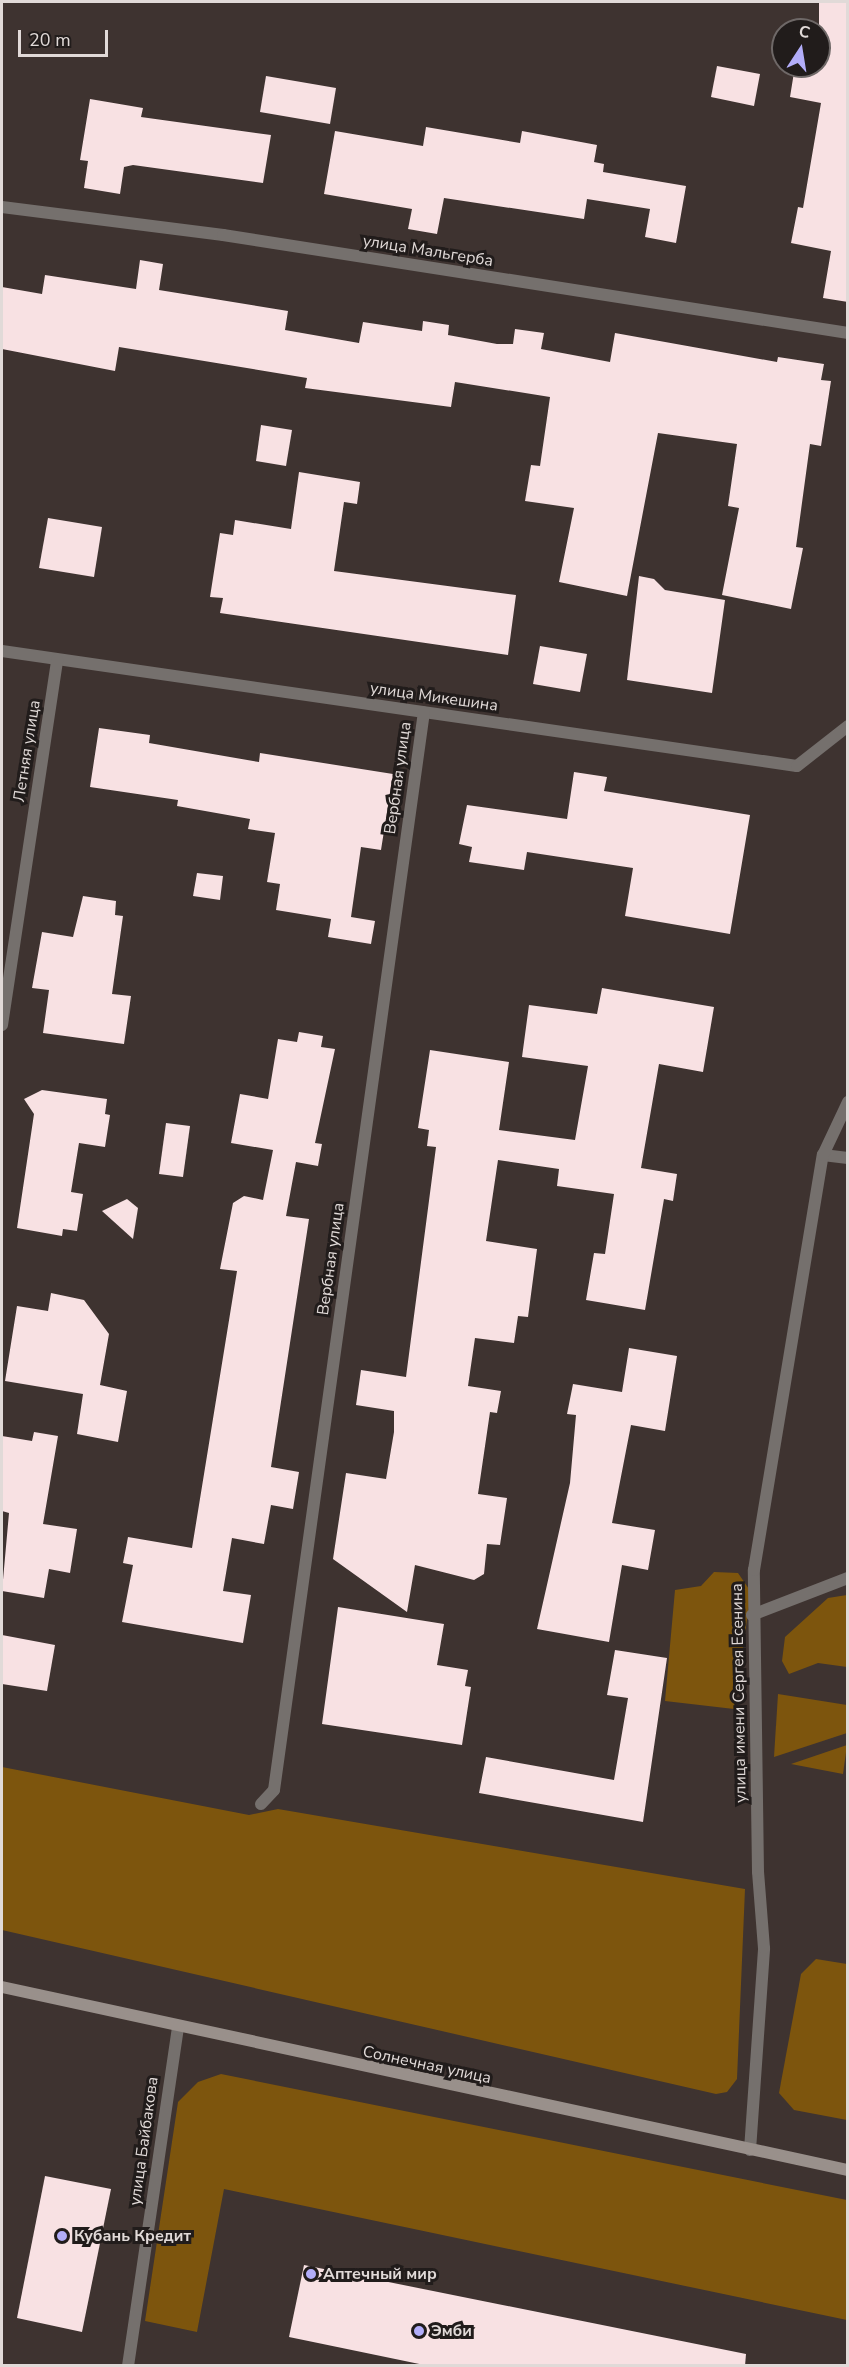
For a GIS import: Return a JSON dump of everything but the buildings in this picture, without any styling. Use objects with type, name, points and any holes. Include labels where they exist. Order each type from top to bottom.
[{"type":"main road","name":"Солнечная улица","points":[[2,1987],[178,2028],[848,2170]]},
{"type":"street","name":"улица Мальгерба","points":[[2,207],[223,235],[848,333]]},
{"type":"street","name":"улица Микешина","points":[[2,651],[797,766],[848,726]]},
{"type":"street","name":"Летняя улица","points":[[2,1025],[57,660]]},
{"type":"street","name":"Вербная улица","points":[[261,1804],[274,1790],[424,712]]},
{"type":"street","name":"улица имени Сергея Есенина","points":[[750,2150],[764,1948],[752,1615],[760,1527],[823,1155],[848,1102]]},
{"type":"street","points":[[823,1155],[848,1158]]},
{"type":"street","points":[[752,1615],[848,1578]]},
{"type":"street","name":"улица Байбакова","points":[[128,2366],[178,2028]]},
{"type":"shaded area","points":[[714,1572],[738,1573],[751,1592],[734,1709],[665,1701],[675,1590],[701,1586]]},
{"type":"shaded area","points":[[847,1595],[847,1667],[818,1663],[789,1674],[782,1661],[785,1637],[828,1598]]},
{"type":"shaded area","points":[[778,1694],[847,1705],[847,1733],[774,1757]]},
{"type":"shaded area","points":[[847,1745],[843,1774],[791,1764]]},
{"type":"shaded area","points":[[2,1767],[249,1815],[278,1809],[745,1889],[737,2079],[727,2092],[716,2094],[2,1930]]},
{"type":"shaded area","points":[[816,1959],[847,1964],[847,2120],[794,2110],[779,2093],[801,1974]]},
{"type":"shaded area","points":[[221,2074],[847,2200],[847,2320],[224,2189],[197,2332],[145,2321],[178,2102],[198,2082]]},
{"type":"place","name":"Кубань Кредит","points":[[62,2236]]},
{"type":"place","name":"Аптечный мир","points":[[311,2274]]},
{"type":"place","name":"Эмби","points":[[419,2331]]}]
